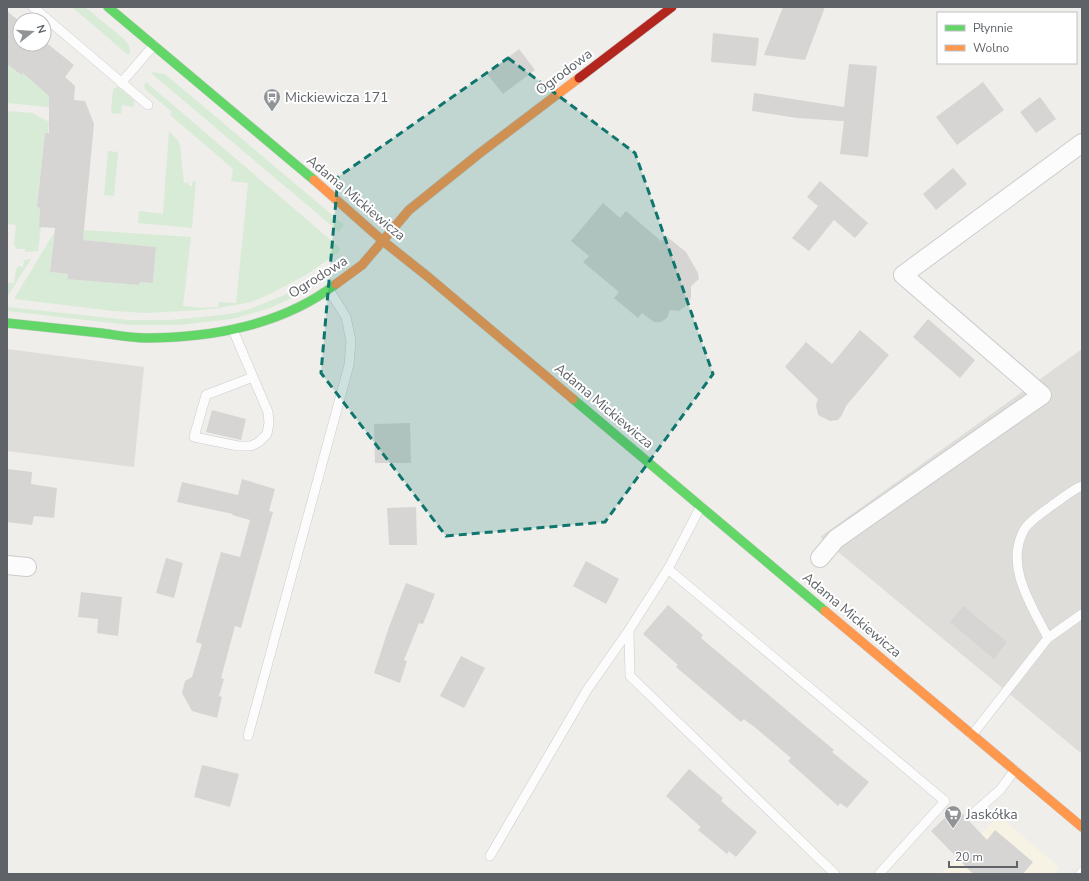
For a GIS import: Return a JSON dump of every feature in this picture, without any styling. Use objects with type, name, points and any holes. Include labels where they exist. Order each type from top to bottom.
[{"type":"main road","name":"Adama Mickiewicza","points":[[108,7],[357,217],[383,241],[427,276],[1082,827]]},
{"type":"main road","name":"Ogrodowa","points":[[7,323],[145,338],[202,335],[233,330],[289,312],[329,290],[362,265],[409,210],[480,153],[672,7]]},
{"type":"street","points":[[820,558],[836,539],[1042,395],[903,275],[1082,143]]},
{"type":"street","points":[[7,565],[27,567]]},
{"type":"lane","points":[[33,7],[148,105]]},
{"type":"lane","points":[[121,83],[154,45]]},
{"type":"lane","points":[[248,736],[349,365],[351,341],[346,317],[329,290]]},
{"type":"lane","points":[[233,330],[253,376],[268,412],[269,423],[267,434],[259,442],[251,446],[238,446],[194,437],[206,395],[253,376]]},
{"type":"lane","points":[[1048,638],[1030,604],[1017,570],[1017,547],[1024,529],[1041,513],[1081,486]]},
{"type":"lane","points":[[490,856],[586,690],[629,630],[668,569],[701,506]]},
{"type":"lane","points":[[668,569],[945,801],[879,874]]},
{"type":"lane","points":[[972,735],[1048,638],[1082,614]]},
{"type":"lane","points":[[629,630],[630,676],[835,874]]},
{"type":"lane","points":[[976,811],[1000,790],[1015,770]]},
{"type":"highlighted area","points":[[508,58],[635,153],[713,374],[605,522],[446,536],[321,373],[338,177]]},
{"type":"shaded area","points":[[7,349],[144,367],[134,467],[7,451]]},
{"type":"shaded area","points":[[1082,349],[1082,754],[820,537]]},
{"type":"shaded area","points":[[999,816],[1059,867],[1053,874],[941,874]]},
{"type":"green space","points":[[72,7],[85,7],[125,40],[129,46],[130,52],[128,55]]},
{"type":"green space","points":[[7,64],[20,75],[23,73],[49,96],[49,107],[7,103]]},
{"type":"green space","points":[[153,72],[165,74],[344,225],[339,232],[152,74]]},
{"type":"green space","points":[[146,82],[340,248],[339,252],[306,275],[268,295],[251,302],[219,308],[145,313],[113,311],[15,299],[54,233],[50,272],[68,274],[67,278],[139,285],[140,282],[153,283],[156,247],[83,240],[84,230],[191,237],[183,306],[201,308],[218,307],[219,302],[236,303],[248,183],[231,181],[233,169],[170,115],[172,112],[145,89],[144,86]]},
{"type":"green space","points":[[118,87],[134,100],[134,107],[122,105],[121,114],[111,113],[113,89]]},
{"type":"green space","points":[[7,111],[32,113],[49,122],[48,133],[45,133],[37,207],[40,208],[39,227],[41,227],[38,251],[25,252],[25,249],[17,249],[14,245],[16,225],[7,224]]},
{"type":"green space","points":[[169,131],[180,145],[184,183],[188,182],[189,186],[192,186],[192,182],[196,181],[192,228],[138,223],[139,211],[163,214]]},
{"type":"green space","points":[[108,151],[118,152],[114,196],[104,195]]},
{"type":"green space","points":[[31,259],[7,297],[7,283],[14,283],[16,269],[19,266],[23,267],[24,260]]},
{"type":"green space","points":[[313,281],[319,282],[294,297],[270,308],[232,319],[180,325],[130,325],[7,311],[7,307],[129,320],[170,320],[212,316],[235,313],[253,308]]},
{"type":"building","points":[[783,7],[825,7],[805,60],[764,55]]},
{"type":"building","points":[[7,11],[12,15],[12,52],[52,52],[52,47],[74,65],[65,77],[75,86],[74,100],[85,101],[94,124],[83,240],[156,247],[153,283],[140,282],[139,285],[67,279],[68,274],[50,272],[55,228],[39,227],[40,208],[37,207],[45,133],[49,133],[49,96],[23,73],[21,75],[7,64]]},
{"type":"building","points":[[713,33],[759,38],[756,66],[711,62]]},
{"type":"building","points":[[519,49],[535,70],[503,94],[487,74]]},
{"type":"building","points":[[849,64],[877,66],[868,157],[840,154],[844,121],[797,118],[752,111],[754,93],[844,107]]},
{"type":"building","points":[[983,82],[1004,110],[957,145],[936,117]]},
{"type":"building","points":[[1040,97],[1056,119],[1036,133],[1020,112]]},
{"type":"building","points":[[953,168],[967,184],[936,210],[923,194]]},
{"type":"building","points":[[820,181],[868,223],[855,238],[834,220],[809,251],[792,238],[818,206],[807,197]]},
{"type":"building","points":[[603,203],[620,218],[626,211],[661,241],[666,236],[686,252],[698,273],[699,279],[691,286],[691,298],[687,305],[679,311],[670,310],[667,318],[661,322],[654,322],[642,313],[638,318],[614,298],[619,292],[583,262],[589,256],[571,241]]},
{"type":"building","points":[[928,319],[975,360],[960,378],[913,337]]},
{"type":"building","points":[[860,330],[889,355],[846,406],[838,420],[830,421],[818,415],[816,405],[818,399],[785,367],[806,342],[832,364]]},
{"type":"building","points":[[212,410],[246,419],[241,440],[206,432]]},
{"type":"building","points":[[410,423],[411,463],[375,463],[374,424]]},
{"type":"building","points":[[7,469],[32,472],[31,484],[57,488],[54,518],[34,516],[32,525],[7,522]]},
{"type":"building","points":[[242,479],[275,489],[269,511],[273,512],[241,628],[235,626],[221,678],[224,679],[219,696],[222,697],[217,718],[192,711],[182,693],[185,681],[192,677],[202,644],[196,642],[221,552],[240,557],[250,520],[232,515],[233,514],[177,502],[182,482],[238,495]]},
{"type":"building","points":[[416,507],[417,545],[389,545],[387,508]]},
{"type":"building","points":[[166,558],[183,563],[174,598],[156,593]]},
{"type":"building","points":[[586,561],[619,579],[606,604],[573,586]]},
{"type":"building","points":[[406,583],[435,594],[423,624],[419,623],[404,660],[407,661],[400,683],[374,673],[389,627]]},
{"type":"building","points":[[81,592],[122,597],[118,636],[97,633],[98,619],[78,617]]},
{"type":"building","points":[[668,605],[703,635],[701,638],[834,750],[832,752],[869,782],[847,808],[840,803],[838,806],[788,761],[791,758],[751,724],[744,719],[741,722],[676,667],[678,665],[643,634]]},
{"type":"building","points":[[963,606],[1007,642],[994,659],[950,622]]},
{"type":"building","points":[[461,656],[485,668],[464,708],[440,696]]},
{"type":"building","points":[[202,765],[239,774],[230,807],[194,797]]},
{"type":"building","points":[[689,769],[723,798],[721,801],[757,832],[736,857],[729,851],[727,854],[698,830],[701,827],[666,796]]},
{"type":"building","points":[[956,807],[987,840],[995,830],[1033,862],[1023,874],[973,874],[931,831]]},
{"type":"traffic: fast","points":[[108,7],[314,180]]},
{"type":"traffic: fast","points":[[7,323],[135,338],[196,335],[221,332],[270,319],[293,310],[336,284]]},
{"type":"traffic: fast","points":[[573,399],[825,611]]},
{"type":"traffic: slow","points":[[336,284],[362,265],[409,210],[480,153],[579,78]]},
{"type":"traffic: slow","points":[[314,180],[383,241],[427,276],[573,399]]},
{"type":"traffic: slow","points":[[825,611],[1082,827]]},
{"type":"traffic: jam","points":[[579,78],[672,7]]},
{"type":"place","name":"Mickiewicza 171","points":[[272,112]]},
{"type":"place","name":"Jaskółka","points":[[953,829]]}]
